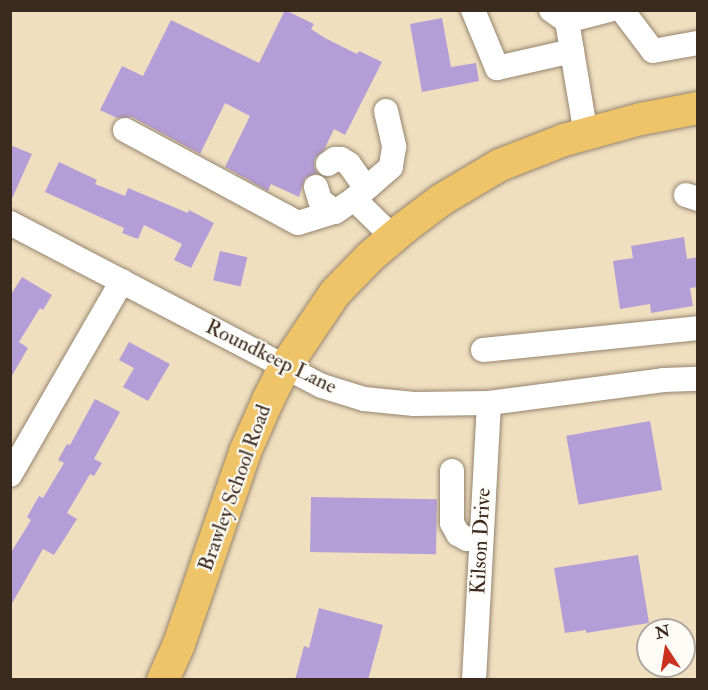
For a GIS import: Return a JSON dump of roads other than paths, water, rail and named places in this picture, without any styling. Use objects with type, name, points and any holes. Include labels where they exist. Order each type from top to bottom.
[{"type":"main road","name":"Brawley School Road","points":[[163,680],[179,644],[245,452],[285,367],[335,293],[393,237],[441,200],[500,165],[586,134],[641,118],[698,108]]},
{"type":"street","points":[[473,10],[497,68],[572,51]]},
{"type":"street","points":[[586,134],[572,51],[559,16],[609,10]]},
{"type":"street","points":[[622,10],[652,51],[698,43]]},
{"type":"street","points":[[125,130],[298,223],[351,200],[391,167],[394,147],[386,111]]},
{"type":"street","points":[[328,164],[335,159],[341,159],[349,164],[351,200]]},
{"type":"street","points":[[316,187],[320,200],[351,200],[393,237]]},
{"type":"street","name":"Roundkeep Lane","points":[[10,223],[322,386],[364,399],[414,404],[489,403],[663,380],[698,379]]},
{"type":"street","points":[[10,475],[122,281]]},
{"type":"street","points":[[483,350],[698,328]]},
{"type":"street","name":"Kilson Drive","points":[[474,680],[489,403]]},
{"type":"street","points":[[452,471],[452,523],[458,534],[467,539],[482,539]]}]
